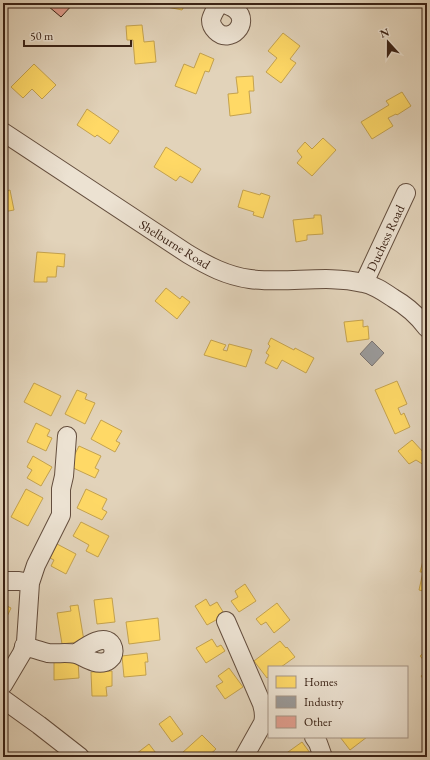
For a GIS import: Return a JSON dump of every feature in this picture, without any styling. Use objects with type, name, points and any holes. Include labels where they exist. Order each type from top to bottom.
[{"type":"street","name":"Shelburne Road","points":[[3,132],[208,266],[229,274],[250,279],[275,281],[329,279],[364,283],[382,290],[414,312],[427,328]]},
{"type":"street","name":"Duchess Road","points":[[364,283],[406,193]]},
{"type":"street","points":[[3,685],[19,659],[26,642],[30,583],[36,565],[61,515],[60,489],[64,476],[67,436]]},
{"type":"street","points":[[3,581],[30,583]]},
{"type":"street","points":[[226,621],[267,718],[244,757]]},
{"type":"street","points":[[24,646],[48,653],[75,654]]},
{"type":"street","points":[[3,699],[80,757]]},
{"type":"street","points":[[315,738],[323,757]]},
{"type":"building: Homes","points":[[163,3],[186,3],[182,10],[162,6]]},
{"type":"building: Homes","points":[[142,25],[144,42],[154,41],[156,62],[135,64],[133,40],[127,40],[126,26]]},
{"type":"building: Homes","points":[[283,33],[300,46],[290,59],[296,63],[281,83],[266,72],[277,58],[268,51]]},
{"type":"building: Homes","points":[[200,53],[214,59],[209,72],[205,71],[196,94],[175,86],[184,64],[194,68]]},
{"type":"building: Homes","points":[[34,64],[56,85],[42,99],[32,89],[23,98],[11,87]]},
{"type":"building: Homes","points":[[253,76],[254,91],[249,91],[251,113],[230,116],[228,94],[238,93],[236,77]]},
{"type":"building: Homes","points":[[402,92],[411,106],[397,115],[396,114],[388,118],[393,126],[372,139],[361,122],[389,105],[386,101]]},
{"type":"building: Homes","points":[[87,109],[119,131],[110,144],[97,135],[95,137],[77,125]]},
{"type":"building: Homes","points":[[323,138],[336,150],[312,176],[297,163],[302,157],[297,151],[305,142],[312,149]]},
{"type":"building: Homes","points":[[166,147],[201,169],[192,183],[180,176],[176,181],[154,167]]},
{"type":"building: Homes","points":[[10,190],[14,210],[3,212],[3,192]]},
{"type":"building: Homes","points":[[243,190],[270,196],[263,218],[253,215],[254,212],[238,207]]},
{"type":"building: Homes","points":[[314,215],[321,215],[323,234],[307,235],[307,240],[296,242],[293,220],[314,218]]},
{"type":"building: Homes","points":[[37,252],[65,254],[64,267],[57,266],[56,277],[47,277],[47,282],[34,282]]},
{"type":"building: Homes","points":[[166,288],[180,299],[182,296],[190,302],[177,319],[155,301]]},
{"type":"building: Homes","points":[[363,320],[363,327],[368,326],[369,339],[347,342],[344,322]]},
{"type":"building: Homes","points":[[271,338],[314,358],[306,373],[282,360],[277,369],[265,363],[269,355],[266,353],[270,346],[268,344]]},
{"type":"building: Homes","points":[[211,340],[226,345],[223,350],[227,351],[229,344],[252,350],[246,367],[204,355]]},
{"type":"building: Homes","points":[[397,381],[407,404],[398,408],[401,415],[404,413],[410,427],[395,434],[375,390]]},
{"type":"building: Homes","points":[[34,383],[61,396],[51,416],[24,402]]},
{"type":"building: Homes","points":[[77,390],[87,394],[85,399],[95,403],[85,424],[65,414]]},
{"type":"building: Homes","points":[[101,420],[122,431],[116,441],[120,443],[115,452],[91,439]]},
{"type":"building: Homes","points":[[36,423],[50,430],[47,436],[52,438],[46,451],[27,442]]},
{"type":"building: Homes","points":[[412,440],[424,453],[427,453],[427,467],[416,460],[409,464],[398,451]]},
{"type":"building: Homes","points":[[79,446],[101,456],[95,468],[99,470],[95,478],[69,466]]},
{"type":"building: Homes","points":[[33,456],[52,467],[41,486],[27,478],[32,470],[27,467]]},
{"type":"building: Homes","points":[[26,489],[43,498],[28,526],[11,517]]},
{"type":"building: Homes","points":[[86,489],[107,499],[102,509],[107,512],[102,520],[77,508]]},
{"type":"building: Homes","points":[[81,522],[109,536],[98,557],[86,551],[89,545],[73,536]]},
{"type":"building: Homes","points":[[57,544],[76,554],[66,574],[51,566],[54,560],[50,558]]},
{"type":"building: Homes","points":[[423,561],[427,562],[427,592],[419,590],[423,572],[420,572]]},
{"type":"building: Homes","points":[[245,584],[256,601],[239,612],[231,601],[238,597],[235,591]]},
{"type":"building: Homes","points":[[112,598],[115,622],[97,624],[94,600]]},
{"type":"building: Homes","points":[[206,599],[210,606],[217,602],[225,615],[207,625],[195,606]]},
{"type":"building: Homes","points":[[277,603],[290,620],[274,633],[266,622],[261,625],[256,619]]},
{"type":"building: Homes","points":[[3,604],[11,608],[3,625]]},
{"type":"building: Homes","points":[[78,605],[84,641],[62,644],[57,613],[71,611],[70,606]]},
{"type":"building: Homes","points":[[158,618],[160,640],[129,644],[126,622]]},
{"type":"building: Homes","points":[[212,639],[217,647],[221,645],[225,651],[206,663],[196,648]]},
{"type":"building: Homes","points":[[280,641],[295,657],[282,666],[268,666],[267,678],[254,661]]},
{"type":"building: Homes","points":[[427,650],[427,664],[420,656]]},
{"type":"building: Homes","points":[[147,653],[148,662],[145,662],[146,675],[124,677],[122,656]]},
{"type":"building: Homes","points":[[78,660],[79,678],[54,680],[54,661]]},
{"type":"building: Homes","points":[[229,668],[243,687],[225,699],[216,686],[223,682],[218,676]]},
{"type":"building: Homes","points":[[112,671],[112,686],[106,687],[107,696],[92,696],[91,672]]},
{"type":"building: Homes","points":[[427,671],[427,684],[421,676]]},
{"type":"building: Homes","points":[[170,716],[183,734],[172,742],[159,724]]},
{"type":"building: Homes","points":[[202,735],[216,749],[207,757],[186,757],[182,753]]},
{"type":"building: Homes","points":[[341,738],[366,738],[350,750]]},
{"type":"building: Homes","points":[[302,742],[313,757],[281,757]]},
{"type":"building: Homes","points":[[149,744],[159,757],[132,757]]},
{"type":"building: Industry","points":[[372,341],[384,353],[372,366],[360,354]]},
{"type":"building: Other","points":[[50,3],[74,3],[61,17],[48,6]]}]
